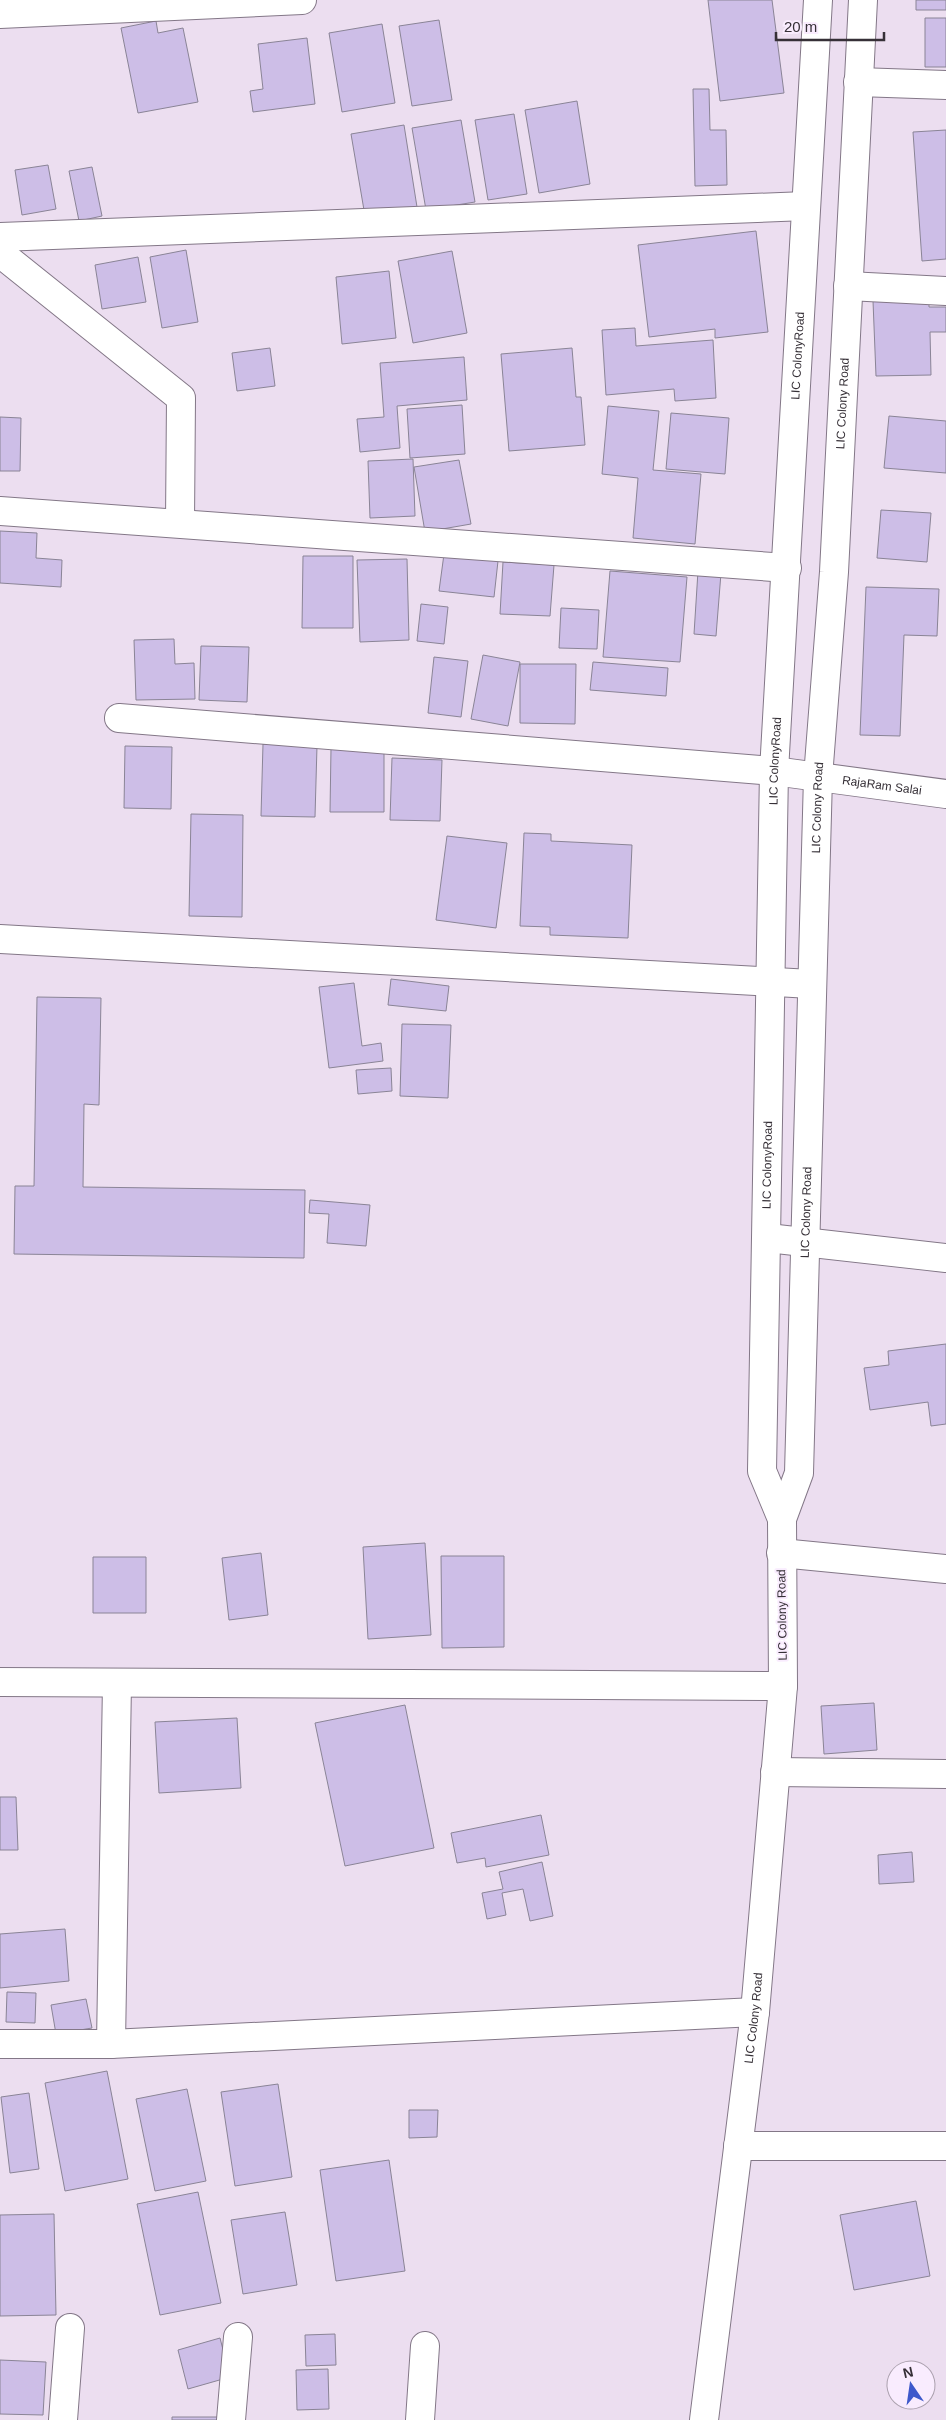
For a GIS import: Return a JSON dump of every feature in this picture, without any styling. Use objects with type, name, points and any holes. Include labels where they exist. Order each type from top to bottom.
[{"type":"street","points":[[0,14],[302,0]]},
{"type":"street","name":"LIC ColonyRoad","points":[[782,1519],[762,1471],[768,1238],[774,771],[818,0]]},
{"type":"street","name":"LIC Colony Road","points":[[704,2420],[755,2012],[783,1686],[780,1552],[782,1519],[799,1473],[818,777],[834,572],[863,0]]},
{"type":"street","points":[[858,82],[946,85]]},
{"type":"street","points":[[0,237],[806,206]]},
{"type":"street","points":[[0,253],[181,398],[180,523]]},
{"type":"street","points":[[848,286],[946,291]]},
{"type":"street","points":[[0,511],[787,568]]},
{"type":"street","name":"RajaRam Salai","points":[[119,718],[774,771],[946,794]]},
{"type":"street","points":[[0,938],[811,984]]},
{"type":"street","points":[[768,1238],[946,1258]]},
{"type":"street","points":[[780,1552],[946,1569]]},
{"type":"street","points":[[0,1682],[783,1686]]},
{"type":"street","points":[[111,2044],[117,1683]]},
{"type":"street","points":[[775,1772],[946,1774]]},
{"type":"street","points":[[0,2044],[111,2044],[755,2012]]},
{"type":"street","points":[[738,2146],[946,2146]]},
{"type":"street","points":[[63,2420],[70,2328]]},
{"type":"street","points":[[231,2420],[238,2337]]},
{"type":"street","points":[[420,2420],[425,2346]]},
{"type":"building","points":[[708,0],[772,0],[784,93],[720,101]]},
{"type":"building","points":[[916,0],[946,0],[946,10],[916,10]]},
{"type":"building","points":[[925,18],[946,18],[946,67],[925,67]]},
{"type":"building","points":[[439,20],[452,100],[412,106],[399,26]]},
{"type":"building","points":[[156,21],[158,33],[183,28],[198,102],[138,113],[121,28]]},
{"type":"building","points":[[382,24],[395,103],[342,112],[329,33]]},
{"type":"building","points":[[307,38],[315,104],[253,112],[250,91],[263,89],[258,44]]},
{"type":"building","points":[[693,89],[709,89],[710,130],[726,130],[727,185],[695,186]]},
{"type":"building","points":[[577,101],[590,184],[539,193],[525,110]]},
{"type":"building","points":[[514,114],[527,194],[488,200],[475,120]]},
{"type":"building","points":[[461,120],[475,202],[426,210],[412,128]]},
{"type":"building","points":[[404,125],[417,207],[365,216],[351,134]]},
{"type":"building","points":[[946,130],[946,259],[922,261],[913,132]]},
{"type":"building","points":[[48,165],[56,209],[22,215],[15,170]]},
{"type":"building","points":[[92,167],[102,216],[79,221],[69,171]]},
{"type":"building","points":[[756,231],[768,332],[715,338],[715,329],[649,337],[638,245]]},
{"type":"building","points":[[186,250],[198,322],[162,328],[150,257]]},
{"type":"building","points":[[452,251],[467,333],[413,343],[398,261]]},
{"type":"building","points":[[138,257],[146,302],[102,309],[95,265]]},
{"type":"building","points":[[389,271],[396,338],[342,344],[336,277]]},
{"type":"building","points":[[929,299],[929,307],[946,307],[946,332],[930,332],[931,375],[876,376],[873,301]]},
{"type":"building","points":[[635,328],[636,346],[713,340],[716,398],[675,401],[674,389],[606,395],[602,330]]},
{"type":"building","points":[[270,348],[275,386],[237,391],[232,353]]},
{"type":"building","points":[[572,348],[576,397],[581,397],[585,445],[509,451],[501,354]]},
{"type":"building","points":[[464,357],[467,400],[397,406],[400,448],[360,452],[357,419],[384,417],[380,363]]},
{"type":"building","points":[[462,405],[465,454],[410,458],[407,409]]},
{"type":"building","points":[[608,406],[659,411],[653,470],[701,474],[695,544],[633,538],[638,478],[602,474]]},
{"type":"building","points":[[671,413],[729,418],[725,474],[666,469]]},
{"type":"building","points":[[889,416],[946,421],[946,473],[884,468]]},
{"type":"building","points":[[0,417],[21,418],[20,471],[0,471]]},
{"type":"building","points":[[413,459],[415,516],[370,518],[368,461]]},
{"type":"building","points":[[459,460],[471,524],[425,532],[414,467]]},
{"type":"building","points":[[881,510],[931,513],[927,562],[877,558]]},
{"type":"building","points":[[0,531],[37,533],[36,558],[62,560],[61,587],[0,583]]},
{"type":"building","points":[[444,554],[498,561],[494,597],[439,591]]},
{"type":"building","points":[[303,556],[353,556],[353,628],[302,628]]},
{"type":"building","points":[[407,559],[409,640],[360,642],[357,560]]},
{"type":"building","points":[[503,562],[554,565],[550,616],[500,614]]},
{"type":"building","points":[[610,571],[687,577],[680,662],[603,657]]},
{"type":"building","points":[[698,571],[721,573],[716,636],[694,634]]},
{"type":"building","points":[[866,587],[939,589],[937,636],[904,635],[900,736],[860,735]]},
{"type":"building","points":[[421,604],[448,607],[444,644],[417,641]]},
{"type":"building","points":[[561,608],[599,610],[597,649],[559,648]]},
{"type":"building","points":[[174,639],[175,664],[194,663],[195,699],[136,700],[134,640]]},
{"type":"building","points":[[201,646],[249,647],[247,702],[199,700]]},
{"type":"building","points":[[483,655],[520,662],[508,726],[471,719]]},
{"type":"building","points":[[434,657],[468,661],[461,717],[428,713]]},
{"type":"building","points":[[593,662],[668,668],[666,696],[590,690]]},
{"type":"building","points":[[520,664],[576,664],[575,724],[520,723]]},
{"type":"building","points":[[263,744],[317,746],[315,817],[261,816]]},
{"type":"building","points":[[125,746],[172,747],[171,809],[124,808]]},
{"type":"building","points":[[331,749],[384,750],[384,812],[330,812]]},
{"type":"building","points":[[392,758],[442,760],[440,821],[390,820]]},
{"type":"building","points":[[191,814],[243,815],[242,917],[189,916]]},
{"type":"building","points":[[524,833],[551,834],[551,841],[632,845],[628,938],[550,935],[550,927],[520,926]]},
{"type":"building","points":[[447,836],[507,843],[496,928],[436,920]]},
{"type":"building","points":[[391,979],[449,986],[446,1011],[388,1005]]},
{"type":"building","points":[[354,983],[362,1046],[381,1043],[383,1061],[329,1068],[319,987]]},
{"type":"building","points":[[37,997],[101,998],[99,1105],[84,1104],[83,1187],[305,1190],[304,1258],[14,1254],[15,1186],[34,1186]]},
{"type":"building","points":[[402,1024],[451,1025],[448,1098],[400,1096]]},
{"type":"building","points":[[391,1068],[392,1091],[358,1094],[356,1070]]},
{"type":"building","points":[[310,1200],[370,1205],[366,1246],[327,1243],[329,1214],[309,1213]]},
{"type":"building","points":[[946,1344],[946,1424],[931,1426],[928,1402],[870,1410],[864,1368],[889,1365],[888,1351]]},
{"type":"building","points":[[425,1543],[431,1635],[368,1639],[363,1547]]},
{"type":"building","points":[[261,1553],[268,1615],[229,1620],[222,1558]]},
{"type":"building","points":[[441,1556],[504,1556],[504,1647],[442,1648]]},
{"type":"building","points":[[93,1557],[146,1557],[146,1613],[93,1613]]},
{"type":"building","points":[[874,1703],[877,1750],[824,1754],[821,1706]]},
{"type":"building","points":[[405,1705],[434,1848],[345,1866],[315,1723]]},
{"type":"building","points":[[237,1718],[241,1788],[159,1793],[155,1722]]},
{"type":"building","points":[[0,1797],[16,1797],[18,1850],[0,1850]]},
{"type":"building","points":[[541,1815],[549,1855],[486,1867],[485,1858],[457,1863],[451,1833]]},
{"type":"building","points":[[912,1852],[914,1882],[879,1884],[878,1855]]},
{"type":"building","points":[[542,1862],[553,1916],[530,1921],[523,1889],[502,1893],[506,1915],[487,1919],[482,1893],[503,1889],[499,1872]]},
{"type":"building","points":[[65,1929],[69,1981],[0,1988],[0,1934]]},
{"type":"building","points":[[7,1992],[36,1993],[35,2023],[6,2022]]},
{"type":"building","points":[[86,1999],[92,2028],[56,2034],[51,2005]]},
{"type":"building","points":[[107,2071],[128,2179],[65,2191],[45,2083]]},
{"type":"building","points":[[278,2084],[292,2177],[235,2186],[221,2092]]},
{"type":"building","points":[[187,2089],[206,2181],[155,2191],[136,2099]]},
{"type":"building","points":[[29,2093],[39,2169],[10,2173],[1,2097]]},
{"type":"building","points":[[409,2110],[438,2110],[437,2137],[409,2138]]},
{"type":"building","points":[[389,2160],[405,2271],[336,2281],[320,2170]]},
{"type":"building","points":[[198,2192],[221,2303],[160,2315],[137,2204]]},
{"type":"building","points":[[916,2201],[930,2276],[854,2290],[840,2215]]},
{"type":"building","points":[[285,2212],[297,2285],[243,2294],[231,2220]]},
{"type":"building","points":[[54,2214],[56,2315],[0,2316],[0,2215]]},
{"type":"building","points":[[335,2334],[336,2365],[306,2366],[305,2335]]},
{"type":"building","points":[[220,2338],[230,2377],[188,2389],[178,2350]]},
{"type":"building","points":[[0,2360],[46,2362],[43,2415],[0,2414]]},
{"type":"building","points":[[328,2369],[329,2409],[297,2410],[296,2370]]},
{"type":"building","points":[[172,2417],[223,2417],[223,2420],[172,2420]]}]
